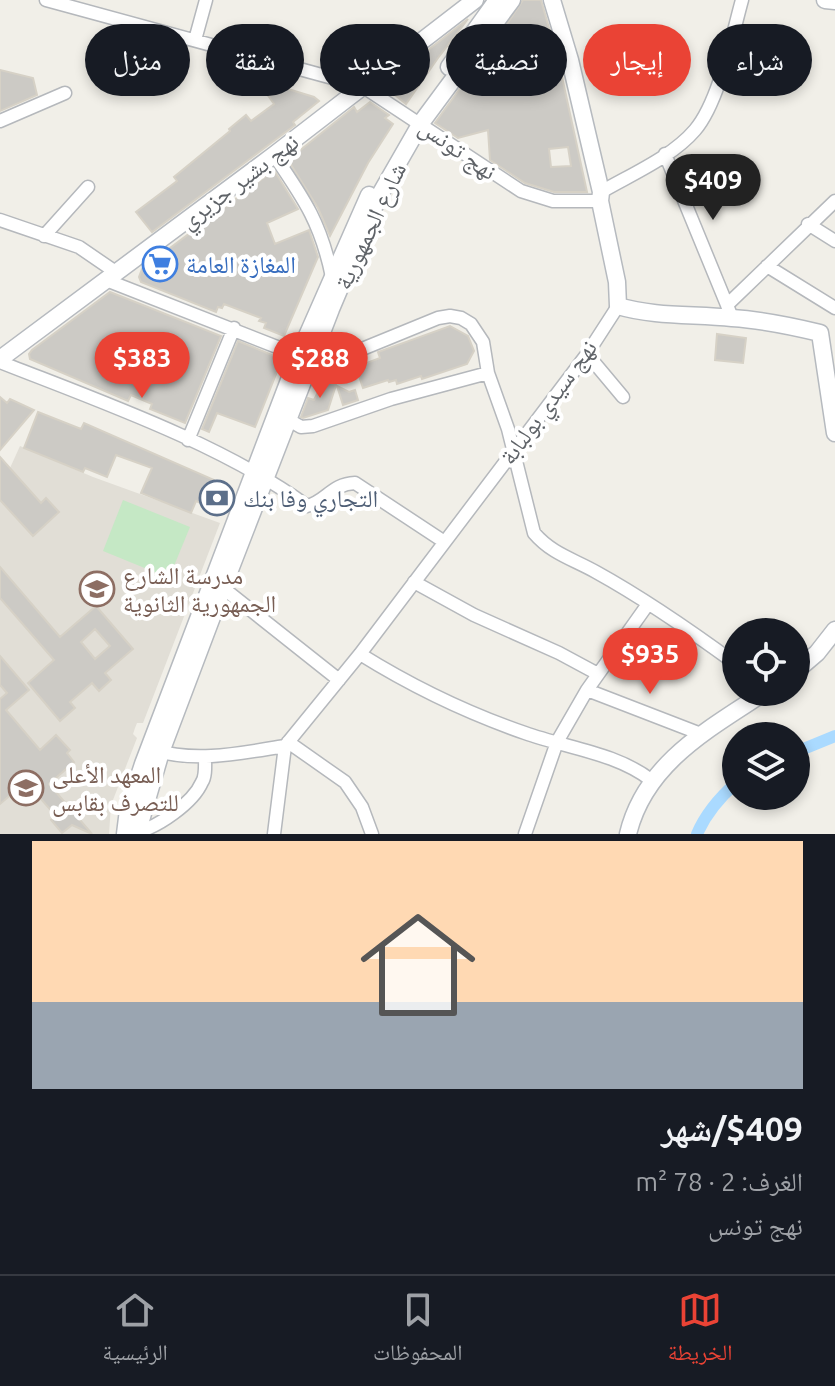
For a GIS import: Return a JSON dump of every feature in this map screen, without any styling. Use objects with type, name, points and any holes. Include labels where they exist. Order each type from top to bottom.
[{"type":"main road","name":"نهج بشير جزيري","points":[[430,34],[475,0]]},
{"type":"main road","name":"شارع الجمهورية","points":[[130,833],[128,810],[223,588],[260,475],[289,420],[332,277],[366,201],[497,0]]},
{"type":"main road","name":"شارع الجمهورية","points":[[155,750],[306,358],[331,309],[378,198],[417,120],[512,0]]},
{"type":"main road","points":[[552,0],[570,60],[600,197],[617,282],[618,306],[638,312],[730,311],[827,332],[835,433]]},
{"type":"main road","points":[[825,0],[835,1]]},
{"type":"main road","name":"نهج بشير جزيري","points":[[0,361],[349,96]]},
{"type":"main road","points":[[810,659],[835,630]]},
{"type":"main road","points":[[628,834],[651,780],[682,748],[744,706]]},
{"type":"street","name":"نهج تونس","points":[[46,0],[320,74]]},
{"type":"street","points":[[195,40],[206,0]]},
{"type":"street","points":[[600,197],[680,143],[701,121],[719,79],[742,0]]},
{"type":"street","points":[[0,121],[65,93]]},
{"type":"street","name":"نهج تونس","points":[[378,96],[521,191],[553,201],[600,197]]},
{"type":"street","points":[[665,154],[730,311],[767,266],[835,201]]},
{"type":"street","points":[[274,155],[313,213],[332,277]]},
{"type":"street","points":[[44,236],[88,187]]},
{"type":"street","points":[[0,220],[79,247],[111,276],[317,364],[329,364],[450,316],[461,318],[483,342],[488,373],[514,449],[534,533],[545,546],[648,604],[722,654]]},
{"type":"street","points":[[808,224],[835,241]]},
{"type":"street","points":[[767,266],[835,308]]},
{"type":"street","name":"نهج سيدي بولبابة","points":[[286,744],[360,654],[587,354],[618,306]]},
{"type":"street","points":[[188,440],[234,328]]},
{"type":"street","points":[[587,354],[623,397]]},
{"type":"street","points":[[0,361],[188,440],[260,475],[310,506],[331,490],[346,483],[355,483],[443,541]]},
{"type":"street","points":[[289,420],[301,427],[313,426],[391,399],[488,373]]},
{"type":"street","points":[[414,582],[474,615],[598,674]]},
{"type":"street","points":[[223,588],[339,680]]},
{"type":"street","points":[[525,834],[557,742],[587,690],[648,604]]},
{"type":"street","points":[[360,654],[401,680],[443,700],[506,726],[627,765],[651,780]]},
{"type":"street","points":[[587,690],[701,734]]},
{"type":"street","points":[[155,750],[185,758],[286,744],[345,782],[362,807],[372,834]]},
{"type":"street","points":[[274,834],[286,744]]},
{"type":"street","points":[[130,833],[153,828],[163,822],[198,789],[203,781],[205,757]]},
{"type":"shaded area","name":"مدرسة الشارع الجمهورية الثانوية","points":[[20,446],[93,477],[220,523],[143,723],[137,723],[135,728],[133,734],[137,738],[111,805],[109,834],[0,834],[0,475],[10,468]]},
{"type":"green space","points":[[123,500],[190,527],[169,578],[103,551]]},
{"type":"building","points":[[523,0],[541,0],[548,24],[507,24]]},
{"type":"building","points":[[446,36],[446,48],[430,70],[430,49]]},
{"type":"building","points":[[0,70],[33,78],[37,95],[0,111]]},
{"type":"building","points":[[304,94],[319,101],[293,122],[295,125],[152,232],[136,212],[177,181],[174,177],[246,115],[251,121],[274,104],[268,96]]},
{"type":"building","points":[[396,96],[412,96],[406,104]]},
{"type":"building","points":[[455,96],[566,96],[587,192],[554,192],[525,183],[490,160],[488,130],[458,138],[435,123]],"holes":[[[568,147],[571,166],[551,167],[549,149]]]},
{"type":"building","points":[[370,102],[389,115],[385,118],[393,124],[368,163],[330,236],[318,208],[288,160],[354,107],[357,112]]},
{"type":"building","points":[[274,170],[298,209],[267,223],[275,244],[309,230],[318,257],[284,336],[264,328],[266,323],[259,321],[261,318],[224,304],[216,312],[141,282],[142,269]]},
{"type":"building","points":[[110,292],[221,336],[185,423],[150,409],[152,404],[131,395],[128,401],[30,359],[32,350]]},
{"type":"building","points":[[450,326],[468,336],[474,351],[467,364],[422,379],[421,376],[397,384],[396,380],[388,380],[363,388],[356,367],[380,358],[378,352]]},
{"type":"building","points":[[717,334],[746,338],[743,363],[715,360]]},
{"type":"building","points":[[238,341],[282,359],[255,427],[217,413],[209,432],[202,429]]},
{"type":"building","points":[[324,380],[336,385],[328,410],[301,417],[308,398],[314,400]]},
{"type":"building","points":[[337,386],[349,392],[355,390],[358,400],[343,405]]},
{"type":"building","points":[[0,397],[7,403],[10,399],[34,410],[0,450]]},
{"type":"building","points":[[38,412],[81,429],[84,423],[214,480],[224,498],[219,510],[196,501],[191,513],[141,493],[152,468],[116,455],[107,477],[85,468],[83,472],[24,448]]},
{"type":"building","points":[[0,457],[41,503],[46,498],[59,512],[33,536],[0,500]]},
{"type":"building","points":[[0,567],[60,637],[96,606],[133,649],[105,673],[111,680],[99,691],[92,683],[70,702],[75,708],[60,721],[28,683],[54,660],[0,598]],"holes":[[[95,629],[110,646],[95,659],[81,642]]]},
{"type":"building","points":[[0,656],[29,690],[6,710],[40,750],[56,735],[70,750],[67,753],[74,762],[49,784],[92,834],[72,825],[62,833],[51,820],[56,816],[26,782],[0,804],[0,699],[7,693],[0,685]]},
{"type":"waterway","points":[[810,746],[835,736]]},
{"type":"waterway","points":[[697,834],[704,819],[722,796]]},
{"type":"place","name":"المغازة العامة","points":[[160,264]]},
{"type":"place","name":"التجاري وفا بنك","points":[[217,498]]},
{"type":"place","name":"مدرسة الشارع الجمهورية الثانوية","points":[[97,589]]},
{"type":"place","name":"المعهد الأعلى للتصرف بقابس","points":[[26,788]]}]
